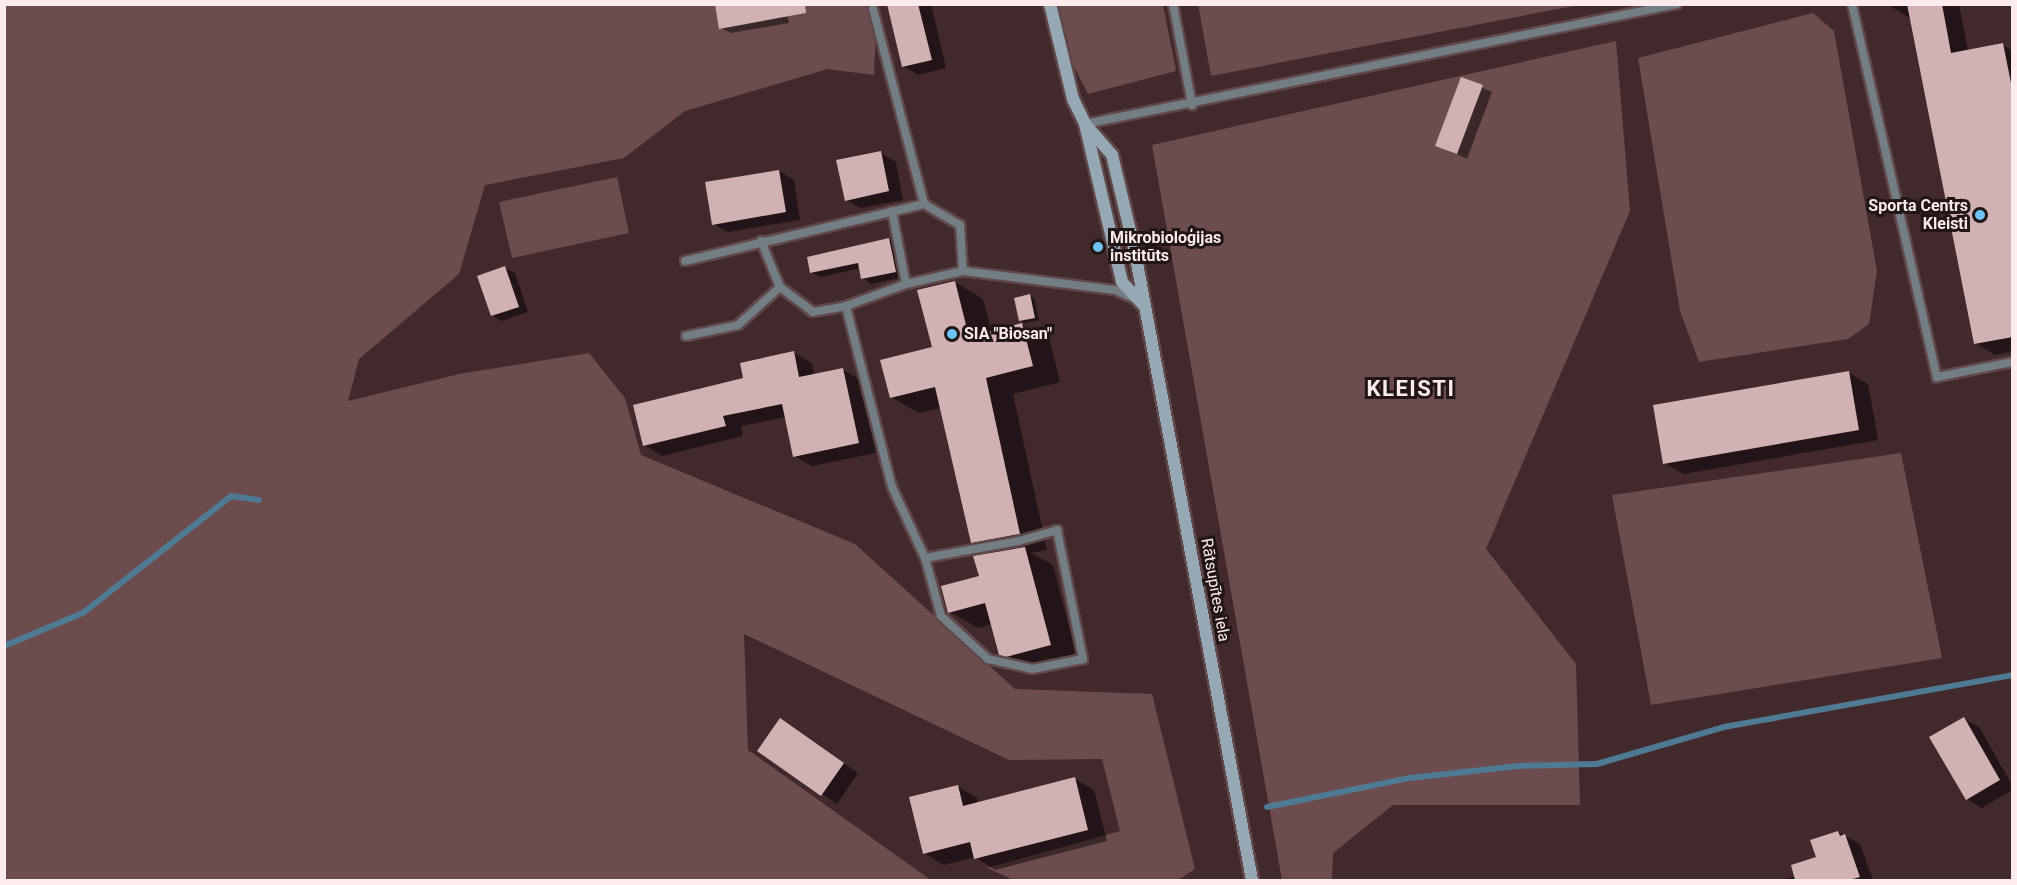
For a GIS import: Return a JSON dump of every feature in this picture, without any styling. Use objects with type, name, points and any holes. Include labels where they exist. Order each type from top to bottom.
[{"type":"street","name":"Rātsupītes iela","points":[[1050,4],[1073,99],[1085,124],[1122,282],[1145,306]]},
{"type":"street","name":"Rātsupītes iela","points":[[1085,124],[1112,154],[1145,306],[1252,880]]},
{"type":"lane","points":[[1173,4],[1192,105]]},
{"type":"lane","points":[[1085,124],[1192,105],[1677,4]]},
{"type":"lane","points":[[1852,4],[1936,377],[2013,362]]},
{"type":"lane","points":[[873,9],[924,204]]},
{"type":"lane","points":[[685,261],[761,241],[924,204],[960,225],[963,271]]},
{"type":"lane","points":[[892,211],[906,284]]},
{"type":"lane","points":[[761,241],[780,287],[813,312],[846,306],[906,284],[963,271],[1114,290],[1145,306]]},
{"type":"lane","points":[[686,336],[738,325],[780,287]]},
{"type":"lane","points":[[846,306],[892,487],[926,558],[941,616],[988,659],[1033,669],[1083,659],[1057,530],[1019,541],[926,558]]},
{"type":"shaded area","points":[[1198,4],[1579,4],[1579,5],[1211,76]]},
{"type":"shaded area","points":[[5,5],[877,5],[874,75],[828,69],[685,111],[624,158],[485,185],[459,274],[359,359],[348,401],[459,374],[589,353],[625,398],[641,455],[855,544],[1015,689],[1152,694],[1195,869],[1178,880],[1014,880],[987,868],[1120,831],[1102,759],[1009,760],[744,634],[748,750],[931,880],[5,880]]},
{"type":"shaded area","points":[[1043,5],[1163,5],[1176,71],[1088,94]]},
{"type":"shaded area","points":[[1813,13],[1834,31],[1877,271],[1869,324],[1848,339],[1699,362],[1680,311],[1638,58]]},
{"type":"shaded area","points":[[1616,41],[1630,211],[1486,549],[1576,664],[1580,805],[1393,805],[1333,853],[1332,880],[1282,880],[1152,145]]},
{"type":"shaded area","points":[[617,177],[629,233],[512,258],[499,202]]},
{"type":"shaded area","points":[[1901,453],[1942,658],[1651,705],[1612,495]]},
{"type":"building","points":[[715,4],[805,4],[806,13],[719,29]]},
{"type":"building","points":[[887,4],[918,4],[932,60],[902,67]]},
{"type":"building","name":"Sporta Centrs Kleisti","points":[[1907,4],[1942,4],[1951,53],[2003,43],[2013,93],[2013,337],[1974,344]]},
{"type":"building","points":[[1461,77],[1483,85],[1457,154],[1435,146]]},
{"type":"building","points":[[881,151],[889,191],[845,201],[836,160]]},
{"type":"building","points":[[779,170],[786,212],[712,225],[705,182]]},
{"type":"building","points":[[889,238],[896,272],[861,279],[858,263],[810,273],[807,257]]},
{"type":"building","points":[[505,266],[519,307],[491,316],[477,276]]},
{"type":"building","points":[[955,281],[969,337],[1022,323],[1033,366],[986,378],[1020,534],[971,543],[935,387],[890,398],[880,360],[932,347],[917,290]]},
{"type":"building","points":[[1030,294],[1035,318],[1019,321],[1014,298]]},
{"type":"building","points":[[794,351],[799,377],[843,368],[859,443],[793,457],[782,404],[723,416],[726,426],[643,446],[633,405],[743,378],[740,363]]},
{"type":"building","points":[[1849,371],[1859,430],[1663,464],[1653,405]]},
{"type":"building","points":[[1025,547],[1051,645],[1006,657],[999,655],[985,603],[948,613],[941,586],[979,576],[973,556]]},
{"type":"building","points":[[1964,717],[2000,780],[1966,800],[1929,737]]},
{"type":"building","points":[[780,718],[844,763],[821,796],[757,751]]},
{"type":"building","points":[[1075,777],[1088,830],[974,859],[970,842],[923,854],[909,797],[958,785],[963,806]]},
{"type":"building","points":[[1838,831],[1840,836],[1845,834],[1860,877],[1849,880],[1795,880],[1791,865],[1816,857],[1810,840]]},
{"type":"waterway","points":[[4,646],[83,613],[231,496],[259,500]]},
{"type":"waterway","points":[[1267,807],[1410,778],[1518,766],[1597,764],[1724,727],[2012,675]]},
{"type":"place","name":"Sporta Centrs Kleisti","points":[[1980,215]]},
{"type":"place","name":"Mikrobioloģijas institūts","points":[[1098,247]]},
{"type":"place","name":"SIA \"Biosan\"","points":[[952,334]]},
{"type":"district","name":"KLEISTI","points":[[1411,389]]}]
